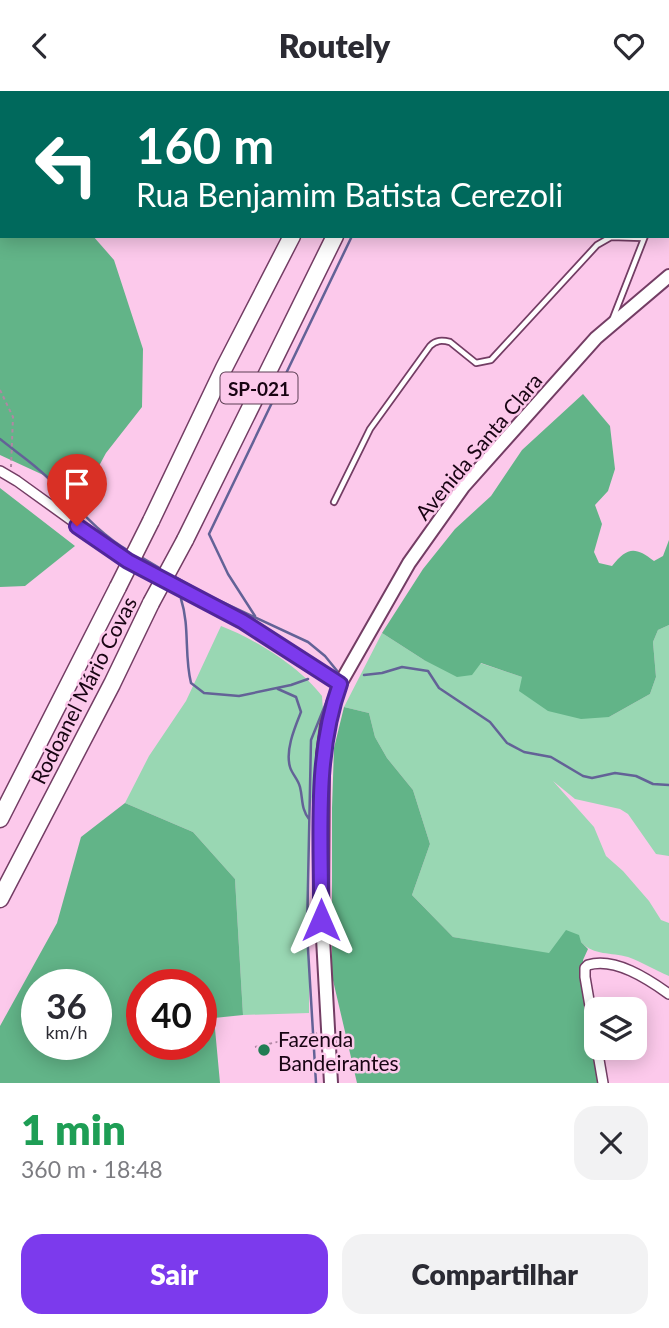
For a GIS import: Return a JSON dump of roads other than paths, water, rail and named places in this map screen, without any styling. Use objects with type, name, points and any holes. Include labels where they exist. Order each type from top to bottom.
[{"type":"highway","name":"Rodoanel Mário Covas","points":[[0,819],[291,238]]},
{"type":"highway","name":"Rodoanel Mário Covas","points":[[0,899],[113,684],[334,238]]},
{"type":"street","name":"Avenida Santa Clara","points":[[331,1083],[321,920],[323,754],[327,725],[340,684],[409,563],[455,498],[516,427],[610,326],[669,275]]},
{"type":"street","points":[[0,471],[128,561],[242,621],[340,684]]},
{"type":"street","points":[[588,997],[584,971],[588,965],[601,963],[620,967],[669,994]]},
{"type":"street","points":[[599,1060],[603,1083]]},
{"type":"lane","points":[[334,502],[370,429],[434,342],[450,342],[477,363],[491,360],[597,245],[609,238]]},
{"type":"lane","points":[[610,326],[644,238]]},
{"type":"waterway","points":[[255,616],[228,574],[209,534],[351,238]]},
{"type":"waterway","points":[[0,439],[42,472],[96,526],[129,551]]},
{"type":"waterway","points":[[141,557],[163,570]]},
{"type":"waterway","points":[[172,575],[205,594],[308,642],[325,656],[338,672]]},
{"type":"waterway","points":[[181,599],[191,683],[204,693],[239,696],[308,679]]},
{"type":"waterway","points":[[364,675],[402,667],[428,671],[439,688],[490,722],[507,743],[524,752],[551,757],[583,776],[592,778],[615,773],[636,776],[653,784],[669,785]]},
{"type":"waterway","points":[[278,689],[296,697],[301,712],[291,739],[289,760],[299,784],[303,808],[309,819]]},
{"type":"waterway","points":[[316,1083],[307,932],[311,740],[328,698]]},
{"type":"place","name":"Fazenda Bandeirantes","points":[[264,1050]]}]
